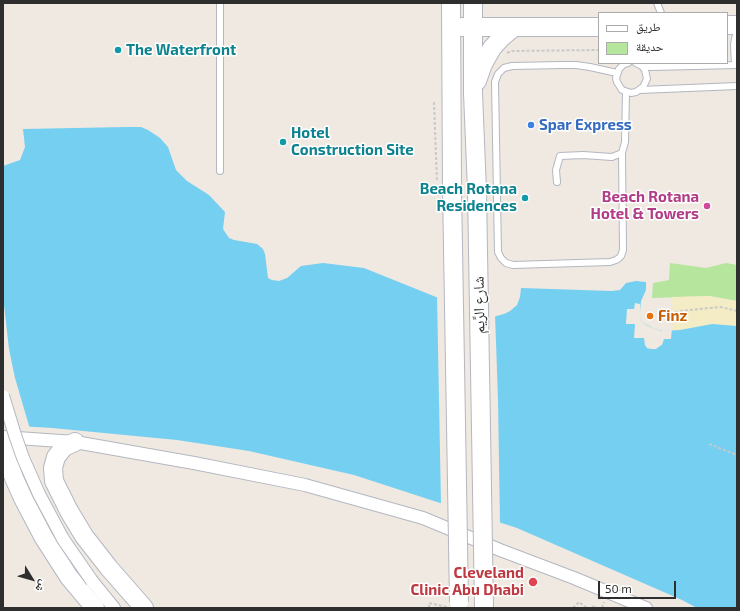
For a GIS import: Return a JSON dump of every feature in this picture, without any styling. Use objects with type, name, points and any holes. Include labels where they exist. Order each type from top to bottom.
[{"type":"main road","name":"شارع الرِّيم","points":[[451,3],[444,185],[454,608]]},
{"type":"main road","name":"شارع الرِّيم","points":[[473,3],[473,93],[484,608]]},
{"type":"main road","points":[[473,93],[483,64],[489,52],[496,42],[514,27]]},
{"type":"main road","points":[[451,28],[598,27]]},
{"type":"main road","points":[[75,442],[64,448],[56,457],[53,468],[56,486],[76,524],[92,548],[144,608]]},
{"type":"main road","points":[[3,446],[14,478],[40,531],[69,577],[95,608]]},
{"type":"street","points":[[3,396],[23,458],[39,494],[63,539],[92,581],[114,608]]},
{"type":"street","points":[[3,437],[75,442],[194,463],[305,485],[423,518],[646,608]]},
{"type":"lane","points":[[220,3],[220,171]]},
{"type":"lane","points":[[638,64],[651,67],[736,65],[734,45],[737,33]]},
{"type":"lane","points":[[624,64],[617,73],[616,78],[622,90],[626,92],[636,92],[640,90],[737,86]]},
{"type":"lane","points":[[638,64],[645,70],[647,79],[646,83],[640,90]]},
{"type":"lane","points":[[617,73],[590,67],[562,65],[512,66],[504,68],[498,74],[495,82],[498,252],[500,258],[506,263],[513,265],[610,262],[621,256],[623,250],[622,153],[625,142],[626,92]]},
{"type":"lane","points":[[557,182],[556,170],[560,156],[583,154],[612,156],[622,153]]},
{"type":"path","points":[[506,53],[511,51],[598,50]]},
{"type":"path","points":[[434,102],[444,185]]},
{"type":"path","points":[[675,312],[721,307],[737,311]]},
{"type":"path","points":[[709,444],[737,455]]},
{"type":"path","points":[[576,608],[574,607],[579,602],[588,608]]},
{"type":"path","points":[[428,608],[429,603],[454,608]]},
{"type":"path","points":[[592,608],[594,606],[597,608]]},
{"type":"green space","points":[[670,263],[706,268],[726,263],[737,265],[737,301],[709,296],[652,298],[653,283],[669,280]]},
{"type":"sand","points":[[709,296],[737,301],[737,326],[712,324],[672,330],[672,297]]},
{"type":"water","points":[[141,127],[160,138],[168,147],[176,170],[187,181],[209,195],[225,212],[223,229],[229,238],[257,244],[263,249],[268,278],[272,280],[279,281],[287,278],[301,266],[323,263],[364,268],[436,297],[462,312],[482,320],[510,311],[517,305],[521,288],[612,291],[620,290],[626,283],[636,281],[646,282],[646,290],[641,301],[640,318],[643,323],[655,329],[663,331],[680,330],[712,324],[737,326],[737,608],[697,608],[682,600],[517,528],[354,475],[249,451],[177,440],[52,428],[3,425],[3,166],[20,160],[25,147],[23,129]]},
{"type":"pier","points":[[437,295],[463,310],[482,318],[495,314],[500,524],[441,505]]},
{"type":"pier","points":[[3,296],[9,349],[15,378],[30,429],[3,427]]},
{"type":"pier","points":[[635,303],[640,304],[640,318],[643,323],[662,331],[671,330],[672,328],[671,339],[664,339],[662,345],[656,349],[651,349],[647,348],[645,345],[644,338],[634,338],[635,324],[626,324],[627,309],[634,309]]},
{"type":"place","name":"The Waterfront","points":[[118,50]]},
{"type":"place","name":"Spar Express","points":[[531,125]]},
{"type":"place","name":"Hotel Construction Site","points":[[283,142]]},
{"type":"place","name":"Beach Rotana Residences","points":[[525,198]]},
{"type":"place","name":"Beach Rotana Hotel & Towers","points":[[707,206]]},
{"type":"place","name":"Finz","points":[[650,316]]},
{"type":"place","name":"Cleveland Clinic Abu Dhabi","points":[[533,582]]}]
